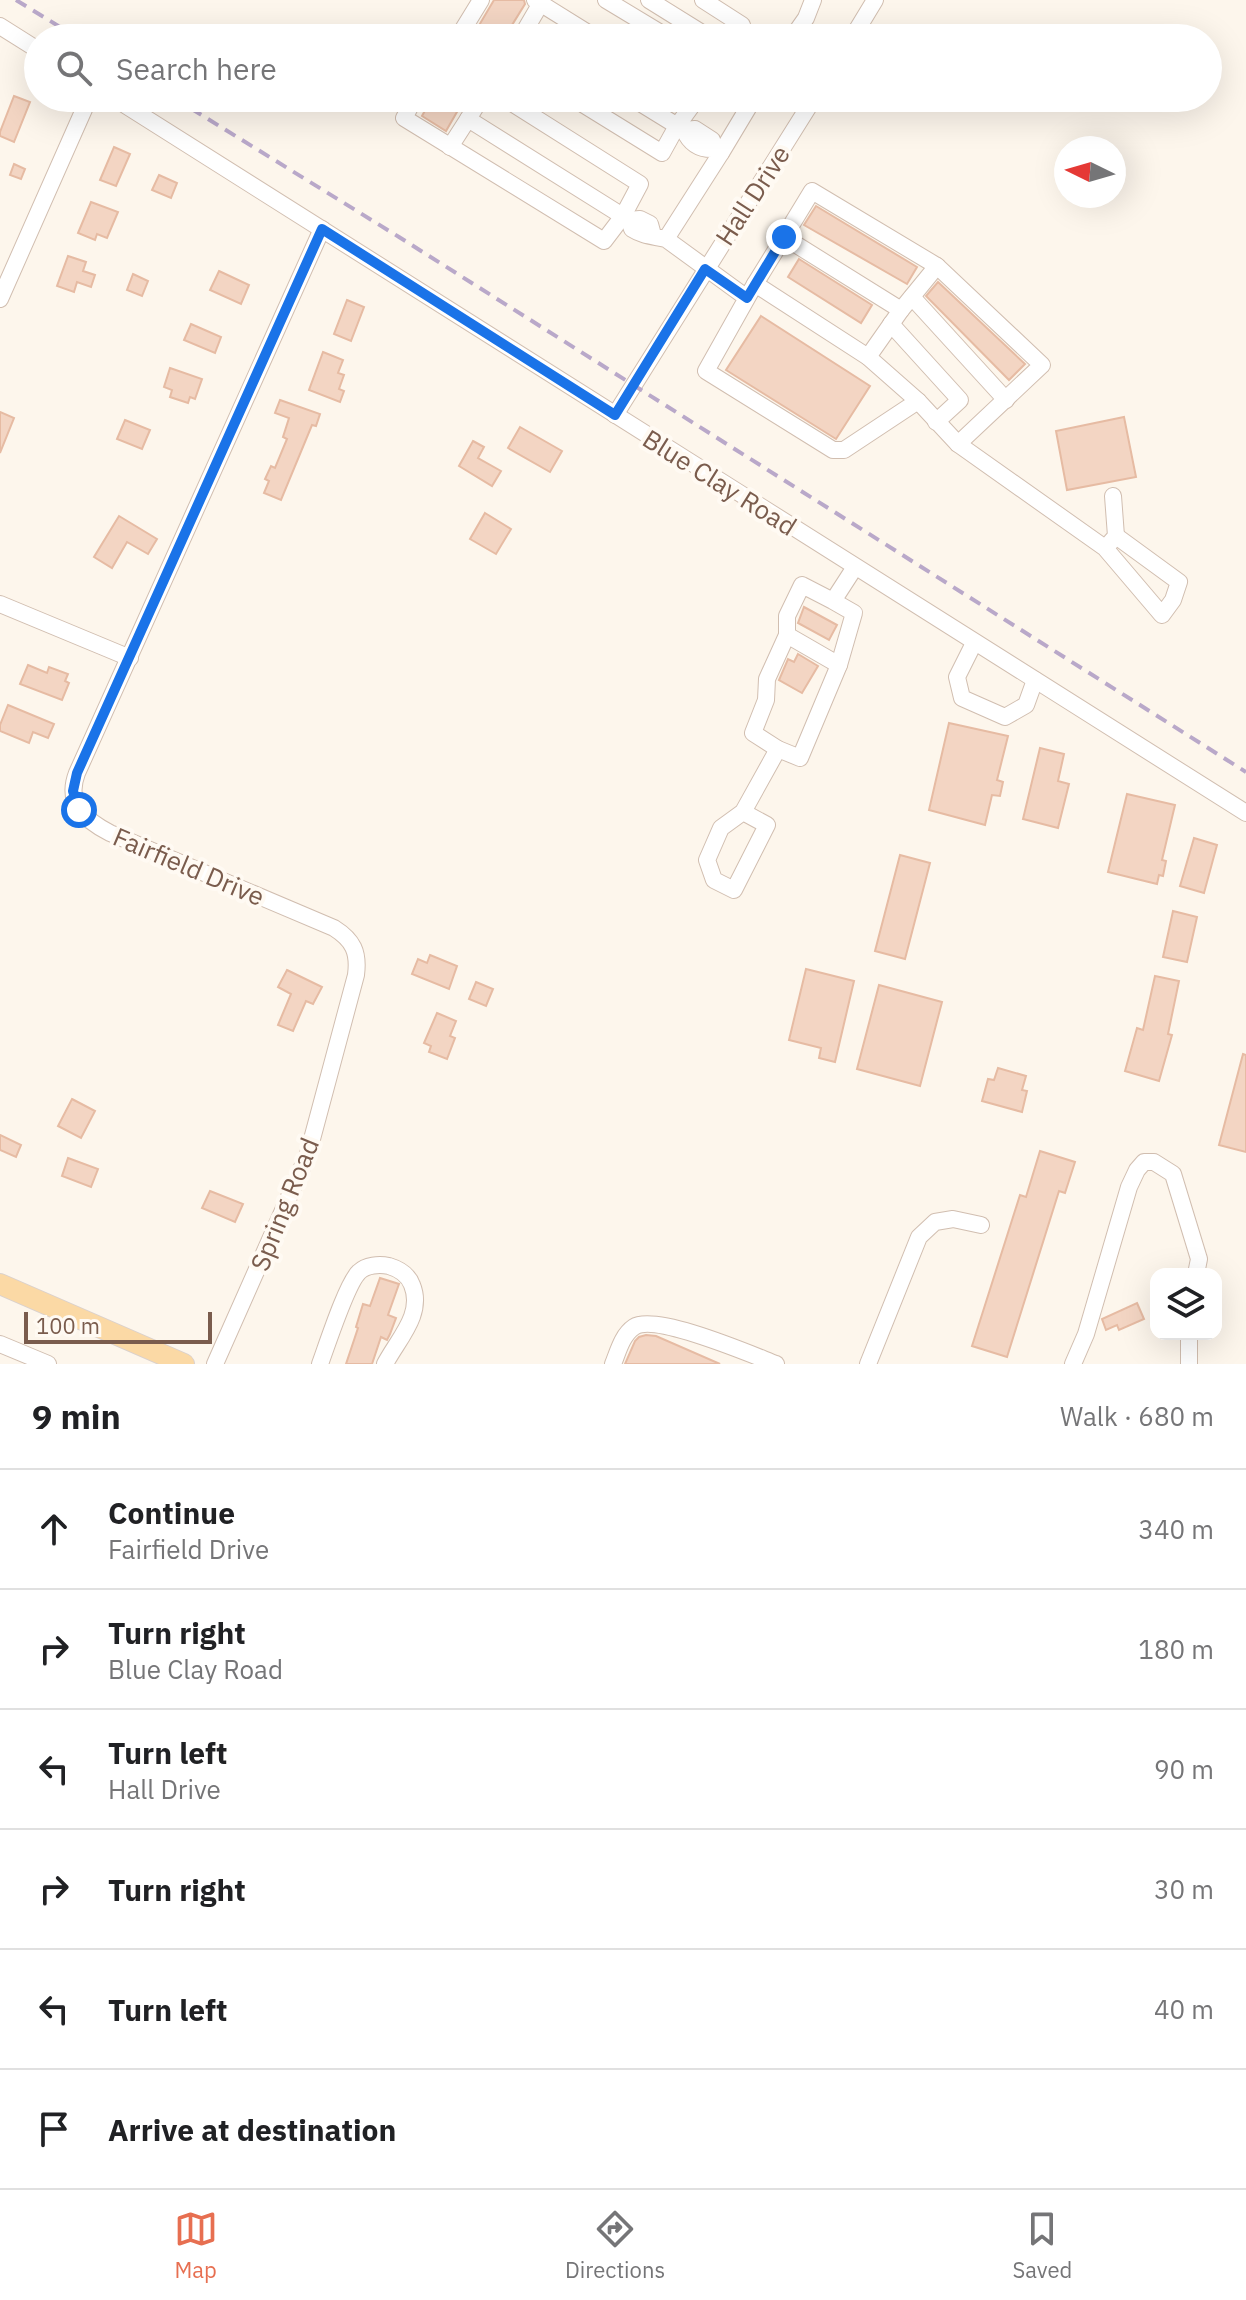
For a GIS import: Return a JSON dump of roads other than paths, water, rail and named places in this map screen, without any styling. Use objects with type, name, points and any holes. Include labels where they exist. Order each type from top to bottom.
[{"type":"main road","points":[[0,1284],[184,1364]]},
{"type":"street","points":[[466,24],[481,0]]},
{"type":"street","points":[[606,0],[646,24]]},
{"type":"street","points":[[649,0],[688,24]]},
{"type":"street","points":[[703,0],[740,24]]},
{"type":"street","points":[[802,24],[813,0]]},
{"type":"street","points":[[860,24],[875,0]]},
{"type":"street","points":[[530,24],[538,2],[573,24]]},
{"type":"street","points":[[0,26],[24,41]]},
{"type":"street","points":[[0,299],[83,112]]},
{"type":"street","name":"Blue Clay Road","points":[[136,112],[1246,813]]},
{"type":"street","points":[[407,112],[404,118],[604,241],[626,218],[640,184],[526,112]]},
{"type":"street","points":[[450,147],[472,112]]},
{"type":"street","points":[[596,112],[662,153],[689,112]]},
{"type":"street","points":[[654,112],[680,128],[695,129],[712,140],[718,151]]},
{"type":"street","points":[[660,237],[744,112]]},
{"type":"street","name":"Hall Drive","points":[[615,415],[803,112]]},
{"type":"street","points":[[468,119],[626,218],[640,219],[650,224],[660,237],[705,269],[751,291],[868,357],[918,401],[958,444],[1080,529],[1110,542],[1179,582],[1173,600],[1162,615],[1110,542],[1113,496]]},
{"type":"street","points":[[918,401],[844,450],[833,450],[706,371],[812,191],[937,266],[1042,365],[958,444]]},
{"type":"street","name":"Fairfield Drive","points":[[322,229],[75,780],[73,791],[79,810],[92,823],[110,833],[334,928],[350,940],[358,965],[339,1039]]},
{"type":"street","points":[[784,237],[896,317],[960,400],[936,422]]},
{"type":"street","points":[[868,357],[937,266]]},
{"type":"street","points":[[912,297],[1006,400]]},
{"type":"street","points":[[833,601],[855,567]]},
{"type":"street","points":[[802,585],[833,601],[854,613],[839,665],[800,758],[753,733],[766,700],[767,679],[787,635],[787,616],[802,585]]},
{"type":"street","points":[[0,604],[130,658]]},
{"type":"street","points":[[787,635],[839,665]]},
{"type":"street","points":[[974,643],[957,677],[962,698],[1005,717],[1026,705],[1035,680]]},
{"type":"street","points":[[743,812],[767,825],[734,890],[714,880],[707,860],[721,828],[743,812],[778,749]]},
{"type":"street","name":"Spring Road","points":[[215,1364],[308,1154],[339,1039]]},
{"type":"street","points":[[1073,1364],[1086,1334],[1129,1187],[1144,1162],[1154,1162],[1173,1174],[1199,1259],[1197,1268]]},
{"type":"street","points":[[868,1364],[919,1237],[935,1222],[953,1219],[981,1225]]},
{"type":"street","points":[[320,1364],[352,1283],[360,1271],[370,1266],[384,1265],[399,1269],[409,1278],[416,1299],[411,1319],[385,1364]]},
{"type":"street","points":[[613,1364],[625,1335],[633,1327],[652,1322],[710,1339],[776,1364]]},
{"type":"street","points":[[1189,1340],[1189,1364]]},
{"type":"street","points":[[0,1344],[48,1364]]},
{"type":"railway","points":[[16,0],[55,24]]},
{"type":"railway","points":[[197,112],[1246,772]]}]
